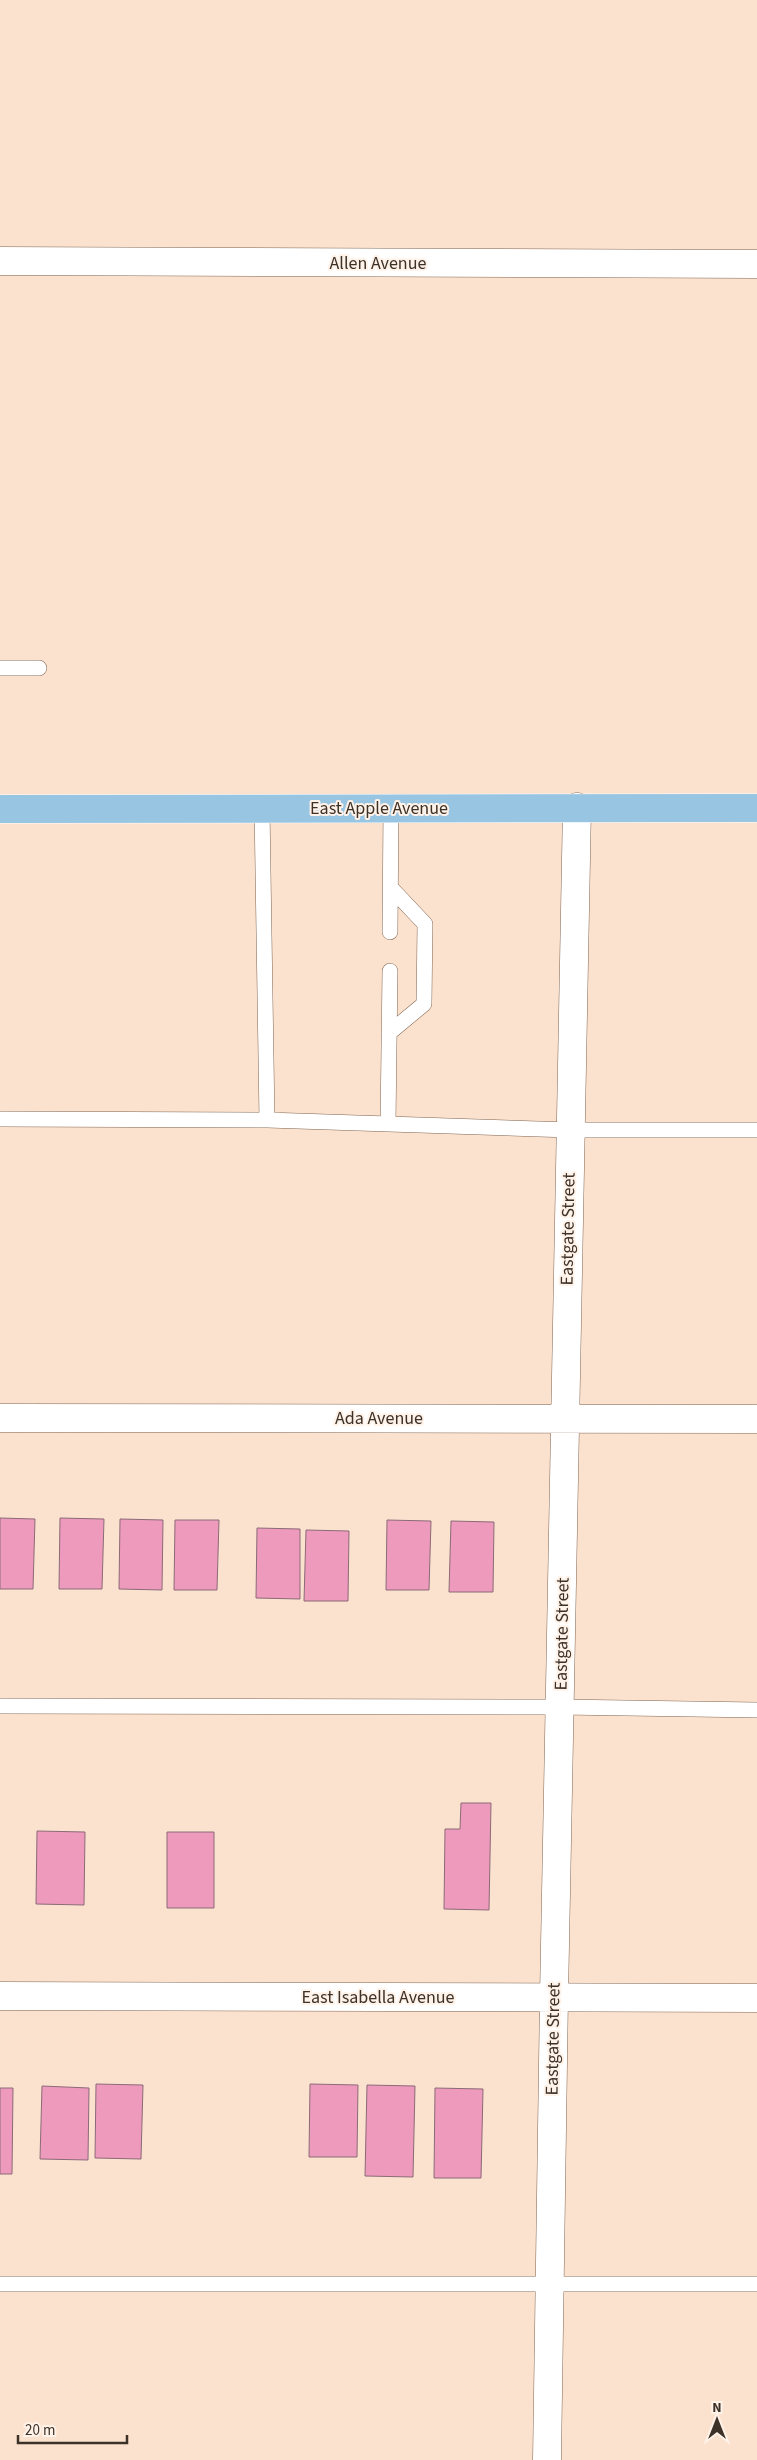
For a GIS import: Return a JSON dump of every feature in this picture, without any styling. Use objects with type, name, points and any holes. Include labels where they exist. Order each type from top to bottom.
[{"type":"main road","name":"East Apple Avenue","points":[[0,809],[757,808]]},
{"type":"street","name":"Allen Avenue","points":[[0,261],[757,264]]},
{"type":"street","name":"Eastgate Street","points":[[547,2460],[577,807]]},
{"type":"street","name":"Ada Avenue","points":[[0,1418],[757,1419]]},
{"type":"street","name":"East Isabella Avenue","points":[[0,1996],[757,1998]]},
{"type":"lane","points":[[0,668],[39,668]]},
{"type":"lane","points":[[262,808],[268,1120]]},
{"type":"lane","points":[[390,932],[391,808]]},
{"type":"lane","points":[[389,1033],[424,1004],[425,924],[390,888]]},
{"type":"lane","points":[[388,1124],[390,971]]},
{"type":"lane","points":[[0,1119],[268,1120],[570,1130],[757,1130]]},
{"type":"lane","points":[[0,1706],[561,1706],[757,1710]]},
{"type":"lane","points":[[0,2284],[757,2284]]},
{"type":"building","points":[[0,1518],[35,1519],[33,1589],[0,1589]]},
{"type":"building","points":[[60,1518],[104,1519],[102,1589],[59,1589]]},
{"type":"building","points":[[120,1519],[163,1520],[162,1590],[119,1589]]},
{"type":"building","points":[[175,1520],[219,1520],[217,1590],[174,1590]]},
{"type":"building","points":[[387,1520],[431,1521],[429,1590],[386,1590]]},
{"type":"building","points":[[451,1521],[494,1522],[493,1592],[449,1592]]},
{"type":"building","points":[[257,1528],[300,1529],[300,1599],[256,1598]]},
{"type":"building","points":[[306,1530],[349,1531],[348,1601],[304,1601]]},
{"type":"building","points":[[461,1803],[491,1803],[489,1910],[444,1909],[445,1829],[460,1829]]},
{"type":"building","points":[[37,1831],[85,1832],[84,1905],[36,1904]]},
{"type":"building","points":[[167,1832],[214,1832],[214,1908],[167,1908]]},
{"type":"building","points":[[96,2084],[143,2085],[141,2159],[95,2158]]},
{"type":"building","points":[[310,2084],[358,2085],[357,2157],[309,2157]]},
{"type":"building","points":[[367,2085],[415,2086],[413,2177],[365,2176]]},
{"type":"building","points":[[42,2086],[89,2088],[88,2160],[40,2159]]},
{"type":"building","points":[[0,2088],[13,2088],[12,2174],[0,2174]]},
{"type":"building","points":[[435,2088],[483,2089],[481,2178],[434,2178]]}]
